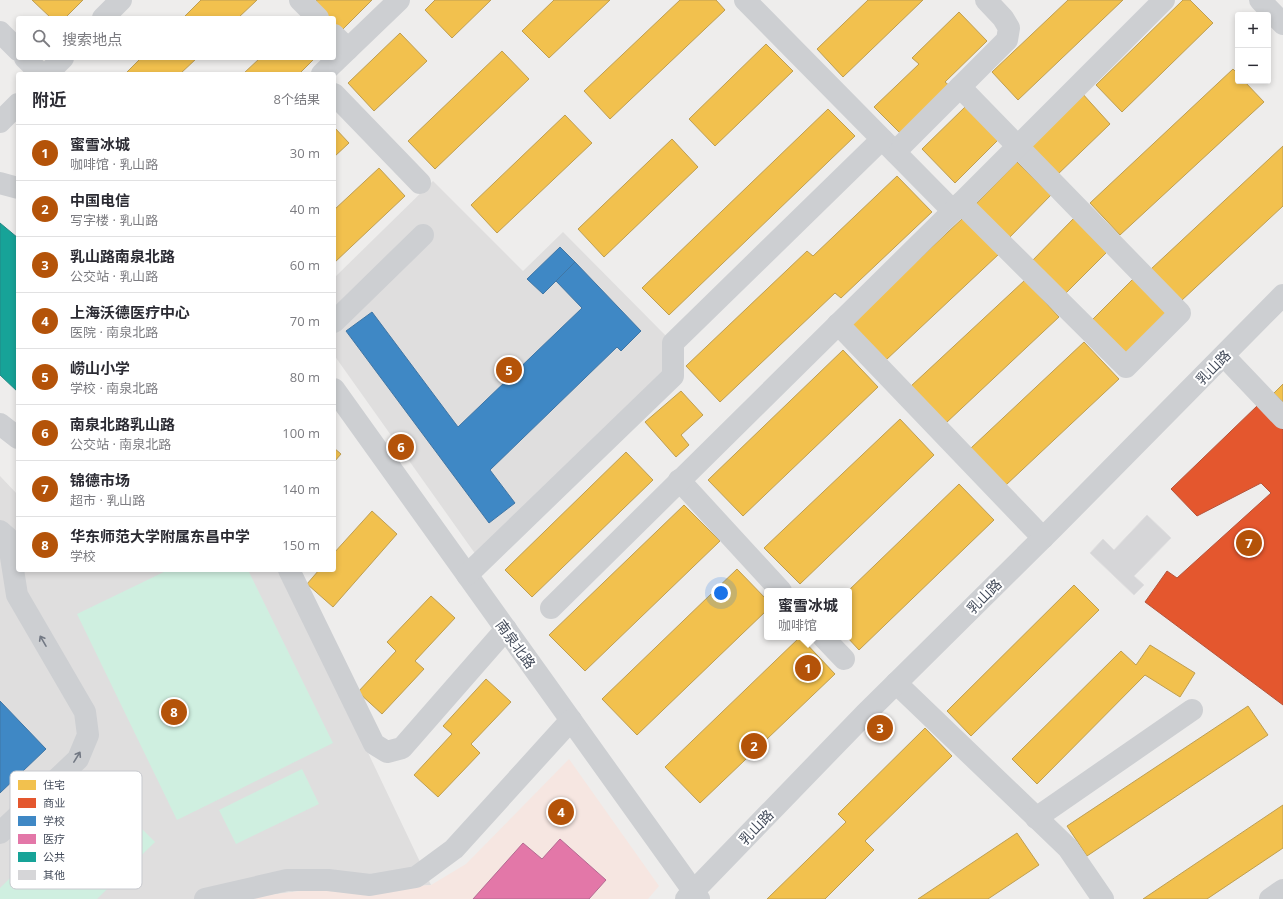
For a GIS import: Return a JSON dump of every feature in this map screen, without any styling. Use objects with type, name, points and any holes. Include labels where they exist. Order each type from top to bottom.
[{"type":"street","points":[[105,16],[121,0]]},
{"type":"street","points":[[300,0],[316,16]]},
{"type":"street","points":[[341,42],[399,0]]},
{"type":"street","points":[[745,0],[888,146],[957,207],[1126,367],[1180,313],[960,87]]},
{"type":"street","points":[[467,575],[673,376],[673,343],[888,146],[960,87],[1007,40],[1009,28],[1003,18],[986,0]]},
{"type":"street","points":[[551,608],[1164,0]]},
{"type":"street","points":[[1260,0],[1283,24]]},
{"type":"street","points":[[0,32],[16,48]]},
{"type":"street","points":[[27,60],[39,72]]},
{"type":"street","points":[[49,72],[61,60]]},
{"type":"street","points":[[323,72],[330,60]]},
{"type":"street","points":[[336,96],[420,183]]},
{"type":"street","points":[[0,122],[16,106]]},
{"type":"street","points":[[0,183],[16,187]]},
{"type":"street","points":[[336,320],[423,235]]},
{"type":"street","name":"乳山路","points":[[693,896],[896,683],[1043,538],[1283,295]]},
{"type":"street","points":[[838,324],[1043,538]]},
{"type":"street","points":[[1224,356],[1283,418]]},
{"type":"street","name":"南泉北路","points":[[336,392],[571,720],[693,896]]},
{"type":"street","points":[[0,424],[16,436]]},
{"type":"street","points":[[680,480],[778,588]]},
{"type":"street","points":[[0,531],[8,538],[17,595],[85,712],[88,735],[78,759],[65,771]]},
{"type":"street","points":[[290,572],[374,744],[387,752],[402,748],[506,629]]},
{"type":"street","points":[[826,640],[844,660]]},
{"type":"street","points":[[896,683],[1068,848],[1103,899]]},
{"type":"street","points":[[1036,818],[1192,710]]},
{"type":"street","points":[[205,899],[288,880],[328,880],[370,885],[416,877],[454,849],[571,720]]},
{"type":"street","points":[[0,833],[10,824]]},
{"type":"street","points":[[1270,899],[1283,890]]},
{"type":"shaded area","points":[[433,181],[523,271],[563,232],[673,343],[673,376],[481,562],[336,358],[336,276]]},
{"type":"shaded area","points":[[0,476],[16,493],[16,572],[282,572],[431,885],[353,891],[300,891],[238,899],[0,899]]},
{"type":"shaded area","points":[[569,759],[659,886],[648,899],[238,899],[300,891],[353,891],[431,885],[466,864]]},
{"type":"green space","points":[[164,572],[249,572],[333,743],[177,820],[77,614]]},
{"type":"green space","points":[[302,769],[319,804],[236,844],[219,810]]},
{"type":"green space","points":[[142,829],[155,842],[142,855]]},
{"type":"green space","points":[[10,878],[10,889],[107,889],[97,899],[0,899],[0,888]]},
{"type":"building: 住宅","points":[[32,0],[83,0],[67,16],[49,16]]},
{"type":"building: 住宅","points":[[201,0],[257,0],[240,16],[185,16]]},
{"type":"building: 住宅","points":[[317,0],[372,0],[341,31],[336,26],[336,16],[326,16],[314,4]]},
{"type":"building: 住宅","points":[[435,0],[491,0],[452,38],[425,10]]},
{"type":"building: 住宅","points":[[554,0],[610,0],[549,58],[522,31]]},
{"type":"building: 住宅","points":[[680,0],[716,0],[725,10],[610,119],[584,91]]},
{"type":"building: 住宅","points":[[868,0],[923,0],[843,77],[817,49]]},
{"type":"building: 住宅","points":[[1068,0],[1123,0],[1018,100],[992,72]]},
{"type":"building: 住宅","points":[[1183,0],[1190,0],[1213,23],[1122,112],[1096,85]]},
{"type":"building: 住宅","points":[[959,12],[987,41],[945,82],[951,87],[902,135],[874,107],[919,64],[912,58]]},
{"type":"building: 住宅","points":[[400,33],[427,61],[374,111],[348,83]]},
{"type":"building: 住宅","points":[[766,44],[793,71],[715,146],[689,119]]},
{"type":"building: 住宅","points":[[502,51],[529,79],[435,169],[408,141]]},
{"type":"building: 住宅","points":[[139,60],[195,60],[182,72],[127,72]]},
{"type":"building: 住宅","points":[[258,60],[313,60],[301,72],[245,72]]},
{"type":"building: 住宅","points":[[1233,69],[1235,71],[1235,84],[1247,84],[1264,102],[1120,235],[1090,203]]},
{"type":"building: 住宅","points":[[1081,92],[1110,124],[1055,177],[1025,145]]},
{"type":"building: 住宅","points":[[965,107],[998,140],[955,183],[922,149]]},
{"type":"building: 住宅","points":[[828,109],[855,136],[669,315],[642,288]]},
{"type":"building: 住宅","points":[[565,115],[592,143],[497,233],[471,205]]},
{"type":"building: 住宅","points":[[336,129],[349,143],[336,155]]},
{"type":"building: 住宅","points":[[672,139],[698,167],[604,257],[578,229]]},
{"type":"building: 住宅","points":[[1283,146],[1283,206],[1181,301],[1151,269]]},
{"type":"building: 住宅","points":[[1017,162],[1051,195],[1008,239],[974,206]]},
{"type":"building: 住宅","points":[[379,168],[405,196],[336,261],[336,208]]},
{"type":"building: 住宅","points":[[897,176],[932,212],[841,298],[835,293],[720,402],[686,366],[807,251],[813,256]]},
{"type":"building: 住宅","points":[[964,217],[999,254],[886,360],[851,323]]},
{"type":"building: 住宅","points":[[1074,218],[1108,251],[1065,294],[1031,262]]},
{"type":"building: 住宅","points":[[1135,277],[1169,309],[1126,353],[1092,320]]},
{"type":"building: 住宅","points":[[1025,280],[1059,317],[946,423],[911,386]]},
{"type":"building: 住宅","points":[[1084,342],[1119,379],[1006,485],[971,448]]},
{"type":"building: 住宅","points":[[843,350],[878,387],[743,516],[708,480]]},
{"type":"building: 住宅","points":[[1283,384],[1283,402],[1274,393]]},
{"type":"building: 住宅","points":[[681,391],[703,415],[681,435],[689,445],[676,457],[645,422]]},
{"type":"building: 住宅","points":[[900,419],[934,455],[800,584],[764,548]]},
{"type":"building: 住宅","points":[[336,450],[341,454],[336,460]]},
{"type":"building: 住宅","points":[[626,452],[653,480],[532,597],[505,570]]},
{"type":"building: 住宅","points":[[959,484],[994,520],[859,650],[850,640],[852,640],[851,588]]},
{"type":"building: 住宅","points":[[684,505],[720,541],[585,671],[549,635]]},
{"type":"building: 住宅","points":[[372,511],[397,534],[333,607],[307,584],[317,572],[336,572],[336,551]]},
{"type":"building: 住宅","points":[[737,569],[764,597],[764,613],[637,735],[602,699]]},
{"type":"building: 住宅","points":[[1074,585],[1099,610],[971,736],[947,711]]},
{"type":"building: 住宅","points":[[431,596],[455,618],[415,661],[424,669],[382,714],[358,692],[396,651],[387,642]]},
{"type":"building: 住宅","points":[[797,640],[803,640],[835,674],[700,803],[665,767]]},
{"type":"building: 住宅","points":[[1150,645],[1195,673],[1180,697],[1145,675],[1037,784],[1012,759],[1121,651],[1136,665]]},
{"type":"building: 住宅","points":[[486,679],[511,702],[471,744],[480,753],[438,797],[414,775],[452,734],[443,726]]},
{"type":"building: 住宅","points":[[1248,706],[1268,735],[1087,856],[1067,826]]},
{"type":"building: 住宅","points":[[925,728],[952,756],[865,841],[874,850],[825,899],[767,899],[846,822],[838,814]]},
{"type":"building: 住宅","points":[[1283,805],[1283,848],[1207,899],[1143,899]]},
{"type":"building: 住宅","points":[[1017,833],[1039,865],[988,899],[918,899]]},
{"type":"building: 商业","points":[[1258,405],[1283,430],[1283,705],[1145,602],[1167,571],[1177,578],[1271,493],[1261,483],[1197,516],[1171,489]]},
{"type":"building: 学校","points":[[560,247],[575,262],[543,294],[527,279]]},
{"type":"building: 学校","points":[[575,262],[641,331],[621,351],[617,347],[490,470],[515,503],[489,523],[346,331],[372,312],[458,427],[582,308],[556,281]]},
{"type":"building: 学校","points":[[0,701],[46,749],[23,771],[10,771],[10,783],[0,793]]},
{"type":"building: 医疗","points":[[560,839],[606,880],[589,899],[473,899],[523,843],[542,859]]},
{"type":"building: 公共","points":[[0,223],[16,236],[16,390],[0,375]]},
{"type":"building: 其他","points":[[1147,515],[1171,538],[1134,576],[1144,585],[1134,595],[1090,553],[1103,539],[1114,550]]},
{"type":"place","name":"崂山小学","points":[[509,370]]},
{"type":"place","name":"南泉北路乳山路","points":[[401,447]]},
{"type":"place","name":"锦德市场","points":[[1249,543]]},
{"type":"place","name":"蜜雪冰城","points":[[808,668]]},
{"type":"place","name":"华东师范大学附属东昌中学","points":[[174,712]]},
{"type":"place","name":"乳山路南泉北路","points":[[880,728]]},
{"type":"place","name":"中国电信","points":[[754,746]]},
{"type":"place","name":"上海沃德医疗中心","points":[[561,812]]}]
